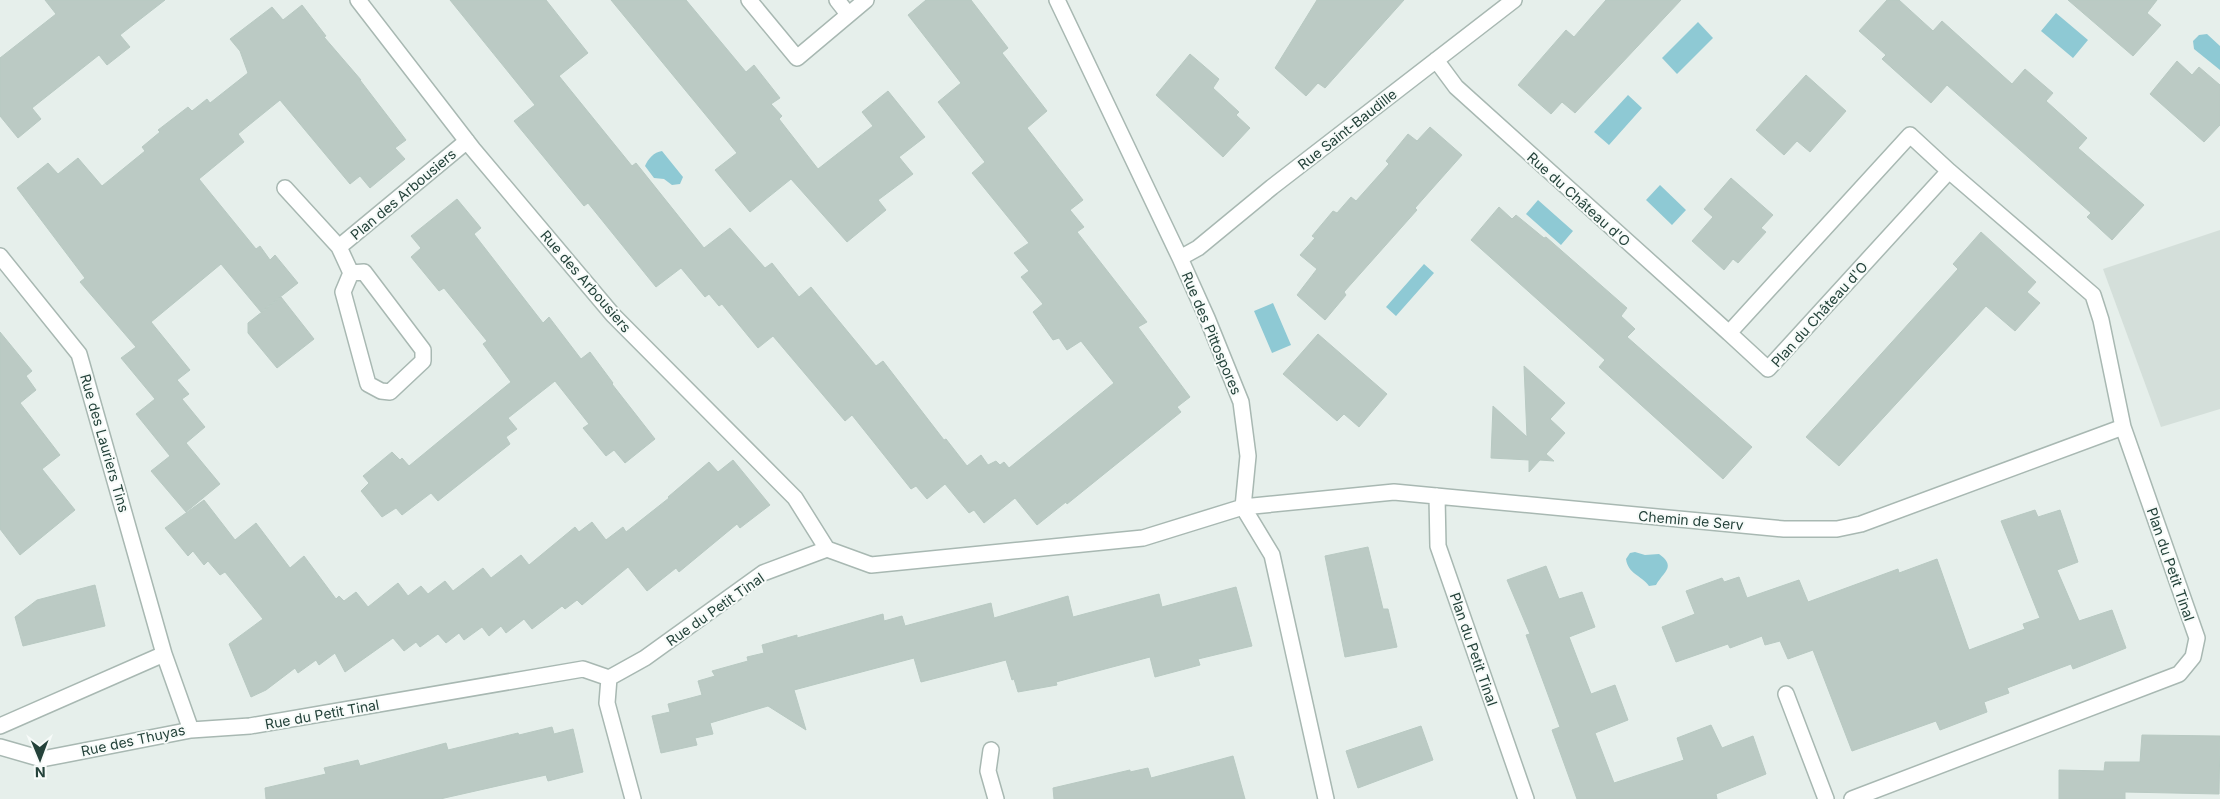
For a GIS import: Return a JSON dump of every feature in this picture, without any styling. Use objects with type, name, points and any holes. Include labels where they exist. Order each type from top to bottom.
[{"type":"street","name":"Rue des Arbousiers","points":[[358,0],[466,141],[613,315],[795,498],[827,549]]},
{"type":"street","points":[[749,0],[797,58],[866,0]]},
{"type":"street","points":[[837,0],[848,14]]},
{"type":"street","name":"Rue des Pittospores","points":[[1056,0],[1180,258],[1241,402],[1248,456],[1243,508]]},
{"type":"street","name":"Rue Saint-Baudille","points":[[1180,258],[1198,248],[1272,187],[1514,0]]},
{"type":"street","name":"Rue du Château d'O","points":[[1436,60],[1456,87],[1729,333]]},
{"type":"street","points":[[1729,333],[1910,135],[1950,171]]},
{"type":"street","name":"Plan des Arbousiers","points":[[339,247],[466,141]]},
{"type":"street","name":"Plan du Château d'O","points":[[1729,333],[1768,370],[1950,171]]},
{"type":"street","name":"Plan du Petit Tinal","points":[[1852,799],[2179,674],[2193,657],[2198,638],[2123,427],[2101,320],[2093,295],[1950,171]]},
{"type":"street","name":"Plan des Arbousiers","points":[[285,188],[339,247],[351,273]]},
{"type":"street","name":"Rue des Lauriers Tins","points":[[0,256],[79,354],[164,654]]},
{"type":"street","points":[[364,272],[423,350],[423,361],[390,392],[380,391],[368,384],[343,292],[351,273],[364,272]]},
{"type":"street","name":"Chemin de Serv","points":[[1243,508],[1394,492],[1784,529],[1837,529],[1861,524],[2123,427]]},
{"type":"street","name":"Plan du Petit Tinal","points":[[1437,496],[1438,546],[1526,799]]},
{"type":"street","points":[[827,549],[871,565],[1143,538],[1243,508],[1272,555],[1326,799]]},
{"type":"street","name":"Rue du Petit Tinal","points":[[191,730],[250,726],[583,669],[609,678],[645,658],[764,573],[827,549]]},
{"type":"street","points":[[0,726],[164,654]]},
{"type":"street","name":"Rue des Thuyas","points":[[0,748],[42,759],[191,730],[164,654]]},
{"type":"street","points":[[609,678],[607,703],[633,799]]},
{"type":"street","points":[[1786,694],[1826,799]]},
{"type":"street","points":[[991,750],[988,771],[996,799]]},
{"type":"shaded area","points":[[2220,230],[2220,409],[2161,427],[2103,269]]},
{"type":"water","points":[[2056,13],[2088,40],[2073,58],[2041,31]]},
{"type":"water","points":[[1698,22],[1713,38],[1677,74],[1662,58]]},
{"type":"water","points":[[2207,34],[2220,46],[2220,70],[2194,49],[2193,41],[2199,35]]},
{"type":"water","points":[[1628,95],[1642,108],[1609,145],[1594,132]]},
{"type":"water","points":[[662,151],[683,177],[680,184],[672,185],[664,179],[654,178],[645,166],[652,156]]},
{"type":"water","points":[[1660,185],[1686,210],[1672,225],[1646,200]]},
{"type":"water","points":[[1538,200],[1573,231],[1561,245],[1526,214]]},
{"type":"water","points":[[1424,264],[1434,273],[1396,316],[1386,307]]},
{"type":"water","points":[[1273,303],[1291,345],[1272,353],[1254,311]]},
{"type":"water","points":[[1635,552],[1645,555],[1659,554],[1667,562],[1667,570],[1656,585],[1649,586],[1629,568],[1626,559],[1630,553]]},
{"type":"building","points":[[45,0],[165,0],[120,35],[130,47],[107,65],[99,55],[32,108],[41,119],[18,138],[0,116],[0,58],[56,14]]},
{"type":"building","points":[[450,0],[546,0],[588,53],[559,76],[632,166],[636,163],[704,248],[730,228],[765,268],[772,263],[799,297],[811,287],[876,366],[883,361],[944,440],[946,439],[967,466],[981,455],[988,465],[996,461],[1000,465],[1004,462],[1009,468],[1114,383],[1081,341],[1067,350],[1059,338],[1053,340],[1033,312],[1043,304],[1021,277],[1029,271],[1014,253],[1029,243],[972,173],[985,162],[938,102],[961,83],[908,15],[926,0],[971,0],[1008,48],[1002,53],[1047,111],[1027,128],[1083,200],[1070,210],[1084,227],[1077,232],[1147,322],[1138,327],[1190,397],[1177,407],[1181,412],[1067,504],[1066,502],[1037,525],[1015,498],[984,523],[974,510],[969,513],[945,484],[927,499],[916,486],[911,489],[852,415],[845,421],[773,336],[758,348],[722,304],[719,306],[709,294],[705,297],[681,268],[656,287],[588,203],[584,206],[514,121],[535,105]]},
{"type":"building","points":[[611,0],[686,0],[746,72],[754,65],[780,98],[771,104],[782,116],[779,119],[818,169],[873,126],[862,112],[888,91],[925,137],[899,157],[913,174],[878,200],[886,210],[847,242],[791,179],[750,212],[715,170],[737,153]]},
{"type":"building","points":[[1317,0],[1404,0],[1325,88],[1318,83],[1306,96],[1275,68]]},
{"type":"building","points":[[1606,0],[1681,0],[1575,113],[1562,102],[1551,114],[1518,85],[1566,30],[1574,37]]},
{"type":"building","points":[[1887,0],[1899,0],[1933,31],[1942,21],[2012,84],[2025,69],[2053,93],[2046,101],[2087,138],[2078,148],[2144,205],[2112,240],[2087,217],[2091,213],[1947,85],[1931,103],[1882,59],[1886,55],[1859,31]]},
{"type":"building","points":[[2068,0],[2157,0],[2147,13],[2161,25],[2133,56]]},
{"type":"building","points":[[302,5],[326,36],[324,37],[361,80],[406,140],[395,148],[405,159],[370,188],[360,176],[350,184],[280,100],[238,134],[244,142],[199,179],[256,249],[260,246],[270,260],[275,255],[298,283],[261,312],[221,264],[151,322],[190,370],[177,380],[189,394],[182,399],[205,427],[186,443],[220,484],[186,512],[151,471],[170,456],[136,414],[155,399],[121,358],[136,347],[80,282],[85,278],[17,188],[48,163],[58,174],[78,158],[102,186],[145,151],[142,147],[160,132],[158,130],[188,107],[192,111],[207,99],[210,103],[248,73],[240,51],[230,39],[272,7],[283,20]]},
{"type":"building","points":[[1190,54],[1219,79],[1213,88],[1239,112],[1236,115],[1250,128],[1223,157],[1156,95]]},
{"type":"building","points":[[2177,61],[2192,75],[2199,67],[2220,85],[2220,125],[2204,142],[2150,94]]},
{"type":"building","points":[[1806,75],[1846,111],[1810,152],[1797,141],[1784,155],[1756,130]]},
{"type":"building","points":[[1430,127],[1462,155],[1415,208],[1417,210],[1344,292],[1346,295],[1325,320],[1297,295],[1317,269],[1300,255],[1315,238],[1312,236],[1333,211],[1337,213],[1351,197],[1356,201],[1389,164],[1386,161],[1408,134],[1417,141]]},
{"type":"building","points":[[1731,178],[1773,215],[1761,228],[1766,232],[1738,263],[1733,259],[1724,270],[1692,241],[1713,217],[1704,209]]},
{"type":"building","points":[[457,199],[481,228],[474,234],[543,323],[549,317],[581,359],[590,352],[612,384],[655,439],[625,463],[614,450],[606,456],[583,428],[589,424],[555,381],[508,418],[517,429],[506,437],[510,444],[438,501],[431,493],[402,515],[396,508],[382,517],[361,491],[369,483],[363,476],[392,452],[400,460],[402,458],[409,466],[511,382],[483,344],[487,341],[444,288],[439,291],[411,257],[421,248],[411,236]]},
{"type":"building","points":[[1499,207],[1512,219],[1516,215],[1544,238],[1546,237],[1627,308],[1621,316],[1635,329],[1627,337],[1752,447],[1723,479],[1599,367],[1605,360],[1471,240]]},
{"type":"building","points":[[1981,232],[2036,282],[2027,292],[2040,303],[2015,331],[1986,306],[1839,466],[1806,437],[1958,269],[1953,264]]},
{"type":"building","points":[[281,297],[314,339],[277,368],[248,333],[248,323]]},
{"type":"building","points":[[0,332],[32,371],[26,376],[36,390],[20,403],[60,455],[42,469],[75,510],[20,555],[0,529]]},
{"type":"building","points":[[1318,334],[1387,394],[1359,427],[1344,414],[1337,421],[1283,374]]},
{"type":"building","points":[[1524,366],[1565,403],[1550,419],[1565,433],[1546,454],[1554,461],[1540,460],[1529,472],[1529,460],[1491,458],[1493,406],[1527,437]]},
{"type":"building","points":[[733,460],[770,505],[740,528],[737,524],[679,572],[676,568],[647,591],[628,567],[582,605],[577,600],[565,609],[562,606],[532,629],[524,619],[506,633],[501,626],[489,636],[482,627],[464,640],[459,633],[446,643],[438,634],[420,647],[416,642],[404,651],[393,638],[345,672],[335,653],[319,665],[316,660],[298,673],[295,668],[266,690],[251,697],[229,644],[263,619],[225,572],[220,575],[208,561],[204,565],[193,551],[188,556],[165,528],[204,500],[235,540],[256,523],[290,568],[304,556],[336,599],[339,596],[344,601],[356,592],[368,607],[398,583],[408,596],[421,586],[428,594],[445,581],[453,591],[483,568],[491,578],[521,555],[529,565],[575,527],[579,532],[592,522],[606,540],[623,527],[626,532],[669,498],[709,462],[718,472]]},
{"type":"building","points":[[2035,510],[2038,517],[2060,510],[2078,562],[2057,570],[2079,621],[2112,610],[2126,648],[2073,669],[2071,664],[2007,688],[2009,693],[1984,702],[1987,712],[1940,730],[1936,721],[1852,751],[1813,650],[1788,659],[1780,641],[1765,645],[1762,636],[1730,648],[1728,644],[1676,662],[1662,627],[1695,614],[1686,591],[1722,578],[1724,582],[1739,577],[1747,598],[1799,580],[1808,602],[1898,569],[1899,573],[1937,559],[1969,650],[2025,629],[2023,624],[2040,618],[2001,521]]},
{"type":"building","points":[[1368,547],[1383,609],[1388,609],[1397,647],[1345,657],[1325,556]]},
{"type":"building","points":[[1546,566],[1559,599],[1582,592],[1595,627],[1569,637],[1591,694],[1615,685],[1628,720],[1595,733],[1614,783],[1684,760],[1677,738],[1711,725],[1722,748],[1753,736],[1766,774],[1716,794],[1717,799],[1577,799],[1552,730],[1560,727],[1526,635],[1530,634],[1507,580]]},
{"type":"building","points":[[95,585],[105,626],[23,646],[15,617],[37,600]]},
{"type":"building","points":[[1236,587],[1252,646],[1198,659],[1200,665],[1155,677],[1150,657],[1056,682],[1057,685],[1018,692],[1006,660],[921,682],[914,658],[794,690],[806,730],[768,706],[710,723],[713,734],[695,738],[697,745],[661,753],[652,716],[670,712],[668,704],[702,695],[698,681],[715,676],[712,671],[748,661],[747,657],[764,653],[762,645],[797,635],[797,638],[883,614],[884,621],[902,616],[905,626],[991,603],[994,618],[1068,596],[1073,617],[1159,594],[1162,607]]},
{"type":"building","points":[[1421,726],[1433,760],[1358,788],[1346,751]]},
{"type":"building","points":[[552,727],[554,734],[573,729],[583,772],[548,781],[546,775],[440,799],[266,799],[265,788],[326,774],[324,768],[358,760],[360,766],[446,743],[448,750]]},
{"type":"building","points":[[2142,735],[2220,736],[2219,794],[2125,792],[2125,799],[2059,799],[2059,770],[2104,771],[2105,762],[2140,762]]},
{"type":"building","points":[[1233,756],[1245,799],[1054,799],[1053,788],[1130,770],[1130,772],[1148,768],[1151,778]]}]
